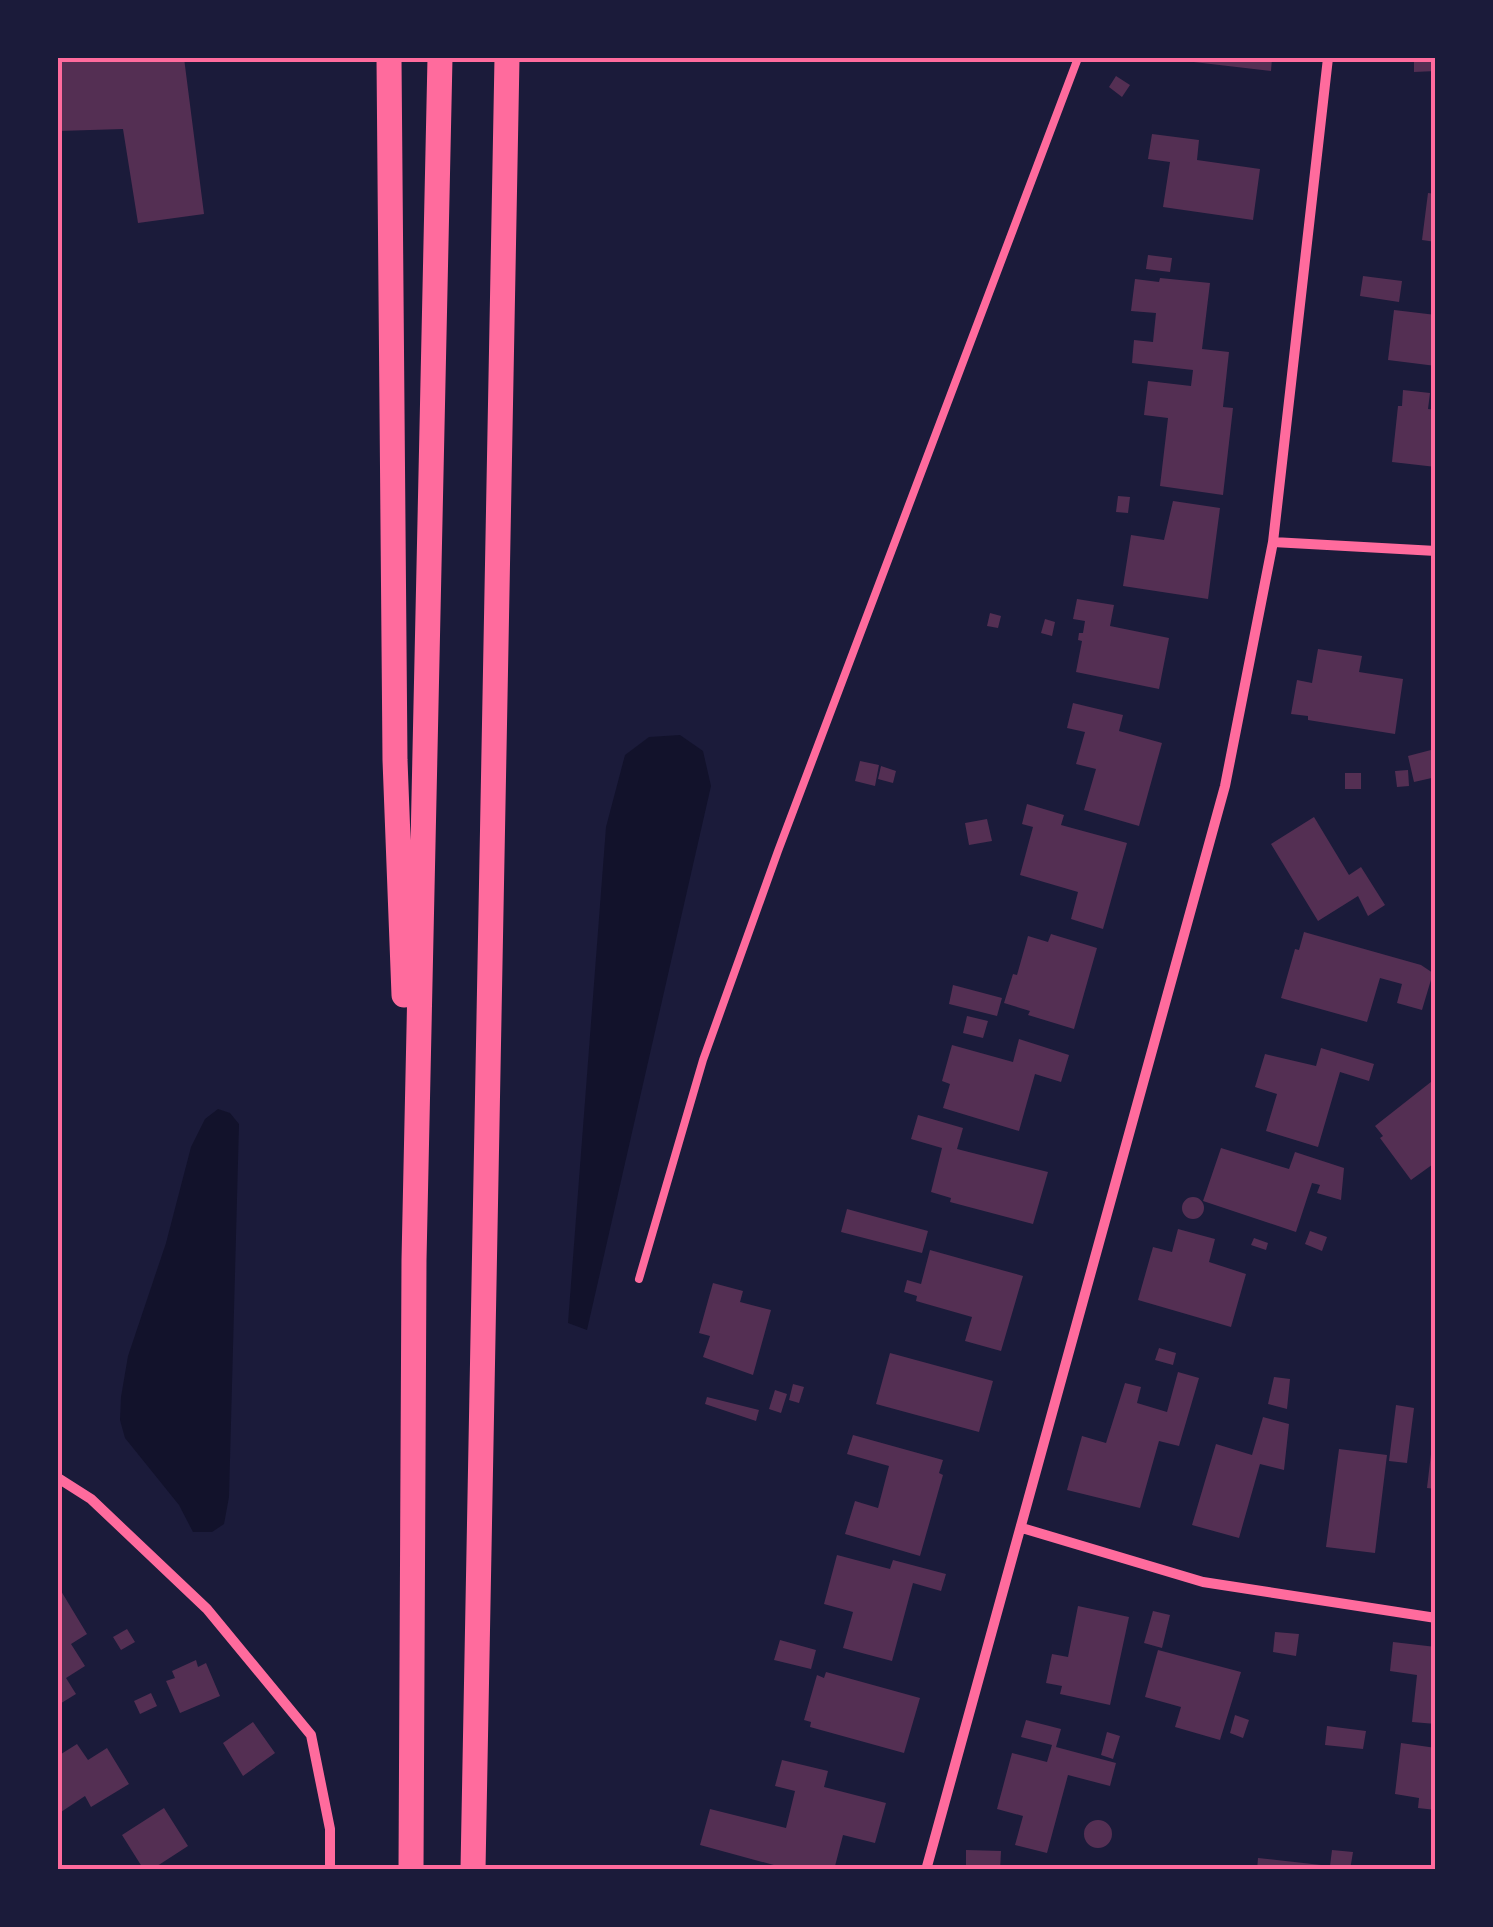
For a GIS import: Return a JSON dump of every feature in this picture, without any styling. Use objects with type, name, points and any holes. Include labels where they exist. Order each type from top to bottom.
[{"type":"main road","points":[[389,58],[395,760],[414,1260]]},
{"type":"main road","points":[[411,1870],[414,1260],[440,58]]},
{"type":"main road","points":[[472,1870],[506,58]]},
{"type":"street","points":[[926,1870],[1224,786],[1273,542],[1328,58]]},
{"type":"street","points":[[1273,542],[1436,551]]},
{"type":"street","points":[[58,1478],[91,1500],[207,1609],[311,1736],[330,1829],[330,1870]]},
{"type":"street","points":[[1022,1528],[1203,1582],[1436,1618]]},
{"type":"lane","points":[[638,1279],[703,1060],[778,851],[1078,58]]},
{"type":"shaded area","points":[[680,735],[703,751],[711,786],[587,1330],[568,1323],[606,827],[625,755],[649,737]]},
{"type":"shaded area","points":[[218,1109],[230,1113],[239,1124],[229,1497],[224,1524],[212,1532],[193,1532],[179,1505],[125,1438],[120,1420],[121,1397],[128,1356],[166,1243],[191,1147],[205,1119]]},
{"type":"building","points":[[58,58],[184,58],[204,214],[138,223],[123,129],[58,131]]},
{"type":"building","points":[[1272,58],[1271,71],[1185,61]]},
{"type":"building","points":[[1414,58],[1436,58],[1436,71],[1414,72]]},
{"type":"building","points":[[1116,76],[1130,85],[1122,97],[1109,87]]},
{"type":"building","points":[[1152,134],[1199,140],[1197,160],[1260,169],[1253,220],[1163,207],[1170,162],[1148,159]]},
{"type":"building","points":[[1428,193],[1436,194],[1436,242],[1422,240]]},
{"type":"building","points":[[1148,255],[1172,258],[1170,272],[1146,269]]},
{"type":"building","points":[[1363,276],[1402,281],[1399,302],[1360,296]]},
{"type":"building","points":[[1160,278],[1210,283],[1202,349],[1229,352],[1223,407],[1233,408],[1223,495],[1160,486],[1168,418],[1144,415],[1148,381],[1191,386],[1193,370],[1132,363],[1134,340],[1153,342],[1156,313],[1131,311],[1135,279],[1159,282]]},
{"type":"building","points":[[1394,310],[1436,315],[1436,366],[1388,360]]},
{"type":"building","points":[[1403,390],[1430,393],[1428,409],[1436,410],[1436,467],[1392,462]]},
{"type":"building","points":[[1118,496],[1130,497],[1128,513],[1116,512]]},
{"type":"building","points":[[1173,501],[1220,508],[1208,599],[1123,586],[1131,535],[1164,540]]},
{"type":"building","points":[[1077,599],[1114,605],[1110,626],[1169,638],[1159,689],[1076,672],[1082,641],[1078,640],[1079,633],[1083,633],[1085,621],[1073,619]]},
{"type":"building","points":[[990,613],[1001,616],[998,628],[987,626]]},
{"type":"building","points":[[1045,619],[1055,622],[1052,636],[1041,633]]},
{"type":"building","points":[[1318,649],[1362,656],[1359,672],[1403,679],[1395,734],[1291,714],[1297,680],[1312,683]]},
{"type":"building","points":[[1073,703],[1123,715],[1119,731],[1162,743],[1139,826],[1084,810],[1096,769],[1076,764],[1085,732],[1067,728]]},
{"type":"building","points":[[1431,750],[1436,777],[1414,782],[1408,756]]},
{"type":"building","points":[[860,761],[879,765],[875,786],[855,781]]},
{"type":"building","points":[[881,766],[896,771],[893,783],[878,779]]},
{"type":"building","points":[[1408,770],[1409,786],[1397,787],[1395,771]]},
{"type":"building","points":[[1345,773],[1361,773],[1361,789],[1345,789]]},
{"type":"building","points":[[1027,804],[1064,815],[1061,825],[1127,843],[1103,929],[1071,919],[1078,892],[1020,875],[1033,827],[1022,824]]},
{"type":"building","points":[[1314,817],[1349,875],[1361,867],[1385,905],[1368,916],[1358,896],[1318,921],[1271,844]]},
{"type":"building","points":[[987,819],[992,841],[969,845],[965,823]]},
{"type":"building","points":[[1304,932],[1421,965],[1433,973],[1422,1010],[1397,1003],[1402,984],[1380,978],[1367,1022],[1281,998]]},
{"type":"building","points":[[1051,934],[1097,948],[1074,1029],[1004,1003],[1028,936],[1048,942]]},
{"type":"building","points":[[953,985],[1002,998],[997,1016],[949,1004]]},
{"type":"building","points":[[967,1016],[988,1021],[983,1038],[963,1033]]},
{"type":"building","points":[[1019,1039],[1069,1055],[1061,1082],[1035,1074],[1019,1131],[943,1108],[950,1084],[942,1081],[952,1045],[1013,1062]]},
{"type":"building","points":[[1321,1048],[1374,1064],[1369,1081],[1340,1072],[1318,1147],[1266,1131],[1277,1094],[1255,1087],[1265,1054],[1316,1066]]},
{"type":"building","points":[[1436,1078],[1436,1162],[1411,1180],[1375,1126]]},
{"type":"building","points":[[918,1115],[963,1128],[957,1149],[1048,1172],[1033,1224],[950,1202],[951,1198],[931,1192],[942,1148],[911,1139]]},
{"type":"building","points":[[1221,1148],[1289,1169],[1295,1152],[1344,1168],[1341,1200],[1317,1193],[1320,1185],[1312,1183],[1296,1232],[1203,1201]]},
{"type":"building","points":[[1193,1197],[1201,1200],[1201,1216],[1193,1219],[1185,1216],[1182,1208],[1185,1200]]},
{"type":"building","points":[[847,1209],[928,1231],[922,1253],[841,1232]]},
{"type":"building","points":[[1178,1229],[1215,1239],[1209,1262],[1246,1274],[1231,1327],[1138,1300],[1153,1247],[1172,1252]]},
{"type":"building","points":[[1310,1231],[1327,1237],[1322,1251],[1305,1244]]},
{"type":"building","points":[[1254,1238],[1268,1243],[1266,1250],[1251,1245]]},
{"type":"building","points":[[930,1250],[1023,1276],[1001,1351],[965,1341],[972,1317],[916,1301],[917,1296],[904,1292],[907,1280],[921,1284]]},
{"type":"building","points":[[713,1283],[743,1291],[740,1302],[771,1310],[753,1375],[703,1357],[710,1336],[699,1333]]},
{"type":"building","points":[[1159,1348],[1176,1353],[1173,1365],[1155,1360]]},
{"type":"building","points":[[890,1353],[993,1381],[979,1432],[876,1404]]},
{"type":"building","points":[[1178,1372],[1199,1378],[1179,1446],[1159,1441],[1140,1508],[1067,1490],[1082,1436],[1106,1443],[1125,1383],[1141,1387],[1137,1403],[1167,1412]]},
{"type":"building","points":[[1274,1377],[1290,1379],[1287,1409],[1268,1404]]},
{"type":"building","points":[[793,1384],[804,1387],[799,1403],[789,1400]]},
{"type":"building","points":[[775,1390],[787,1394],[781,1413],[769,1409]]},
{"type":"building","points":[[707,1397],[759,1410],[756,1421],[705,1404]]},
{"type":"building","points":[[1396,1405],[1414,1408],[1407,1463],[1389,1461]]},
{"type":"building","points":[[1263,1417],[1289,1424],[1284,1470],[1260,1464],[1239,1538],[1192,1525],[1216,1444],[1252,1455]]},
{"type":"building","points":[[853,1435],[943,1460],[939,1473],[943,1475],[920,1556],[845,1534],[855,1501],[878,1508],[889,1466],[847,1454]]},
{"type":"building","points":[[1436,1437],[1436,1489],[1427,1488]]},
{"type":"building","points":[[1339,1449],[1387,1455],[1375,1553],[1326,1547]]},
{"type":"building","points":[[837,1555],[890,1569],[893,1560],[946,1574],[941,1591],[913,1583],[892,1661],[843,1648],[853,1612],[824,1604]]},
{"type":"building","points":[[58,1586],[87,1634],[71,1644],[85,1666],[66,1678],[76,1694],[58,1705]]},
{"type":"building","points":[[1078,1606],[1129,1617],[1110,1705],[1060,1694],[1062,1686],[1046,1683],[1052,1654],[1068,1657]]},
{"type":"building","points":[[1153,1611],[1170,1615],[1162,1648],[1144,1643]]},
{"type":"building","points":[[127,1629],[135,1642],[121,1650],[113,1637]]},
{"type":"building","points":[[1275,1632],[1299,1634],[1296,1656],[1273,1652]]},
{"type":"building","points":[[780,1640],[816,1650],[811,1669],[774,1660]]},
{"type":"building","points":[[1393,1642],[1436,1647],[1436,1724],[1412,1722],[1417,1675],[1390,1671]]},
{"type":"building","points":[[1158,1650],[1241,1672],[1220,1740],[1175,1727],[1181,1707],[1145,1697]]},
{"type":"building","points":[[196,1660],[198,1667],[206,1663],[220,1696],[180,1713],[166,1681],[175,1678],[172,1671]]},
{"type":"building","points":[[826,1672],[920,1698],[904,1753],[810,1727],[811,1722],[804,1720],[817,1675],[824,1678]]},
{"type":"building","points":[[151,1693],[157,1706],[140,1714],[134,1701]]},
{"type":"building","points":[[1235,1715],[1249,1720],[1243,1738],[1230,1733]]},
{"type":"building","points":[[1026,1720],[1061,1729],[1056,1747],[1116,1763],[1110,1786],[1068,1775],[1047,1853],[1015,1845],[1023,1816],[997,1809],[1012,1753],[1047,1762],[1052,1745],[1021,1737]]},
{"type":"building","points":[[253,1722],[275,1753],[243,1776],[223,1743]]},
{"type":"building","points":[[1327,1726],[1366,1731],[1363,1749],[1325,1745]]},
{"type":"building","points":[[1107,1732],[1120,1736],[1113,1759],[1101,1755]]},
{"type":"building","points":[[1401,1743],[1436,1748],[1436,1810],[1418,1808],[1419,1798],[1395,1794]]},
{"type":"building","points":[[77,1744],[88,1760],[107,1748],[129,1784],[91,1807],[85,1796],[58,1814],[58,1756]]},
{"type":"building","points":[[782,1760],[828,1771],[824,1787],[886,1803],[875,1843],[843,1835],[834,1870],[792,1870],[700,1845],[710,1809],[786,1828],[795,1791],[775,1786]]},
{"type":"building","points":[[164,1808],[188,1846],[151,1870],[144,1870],[122,1835]]},
{"type":"building","points":[[1098,1820],[1108,1824],[1112,1834],[1108,1844],[1098,1848],[1088,1844],[1084,1834],[1088,1824]]},
{"type":"building","points":[[966,1850],[1001,1851],[1000,1870],[966,1870]]},
{"type":"building","points":[[1332,1850],[1353,1852],[1350,1870],[1257,1870],[1258,1858],[1330,1866]]},
{"type":"building","points":[[1204,1865],[1204,1870],[1146,1870],[1146,1866]]}]
